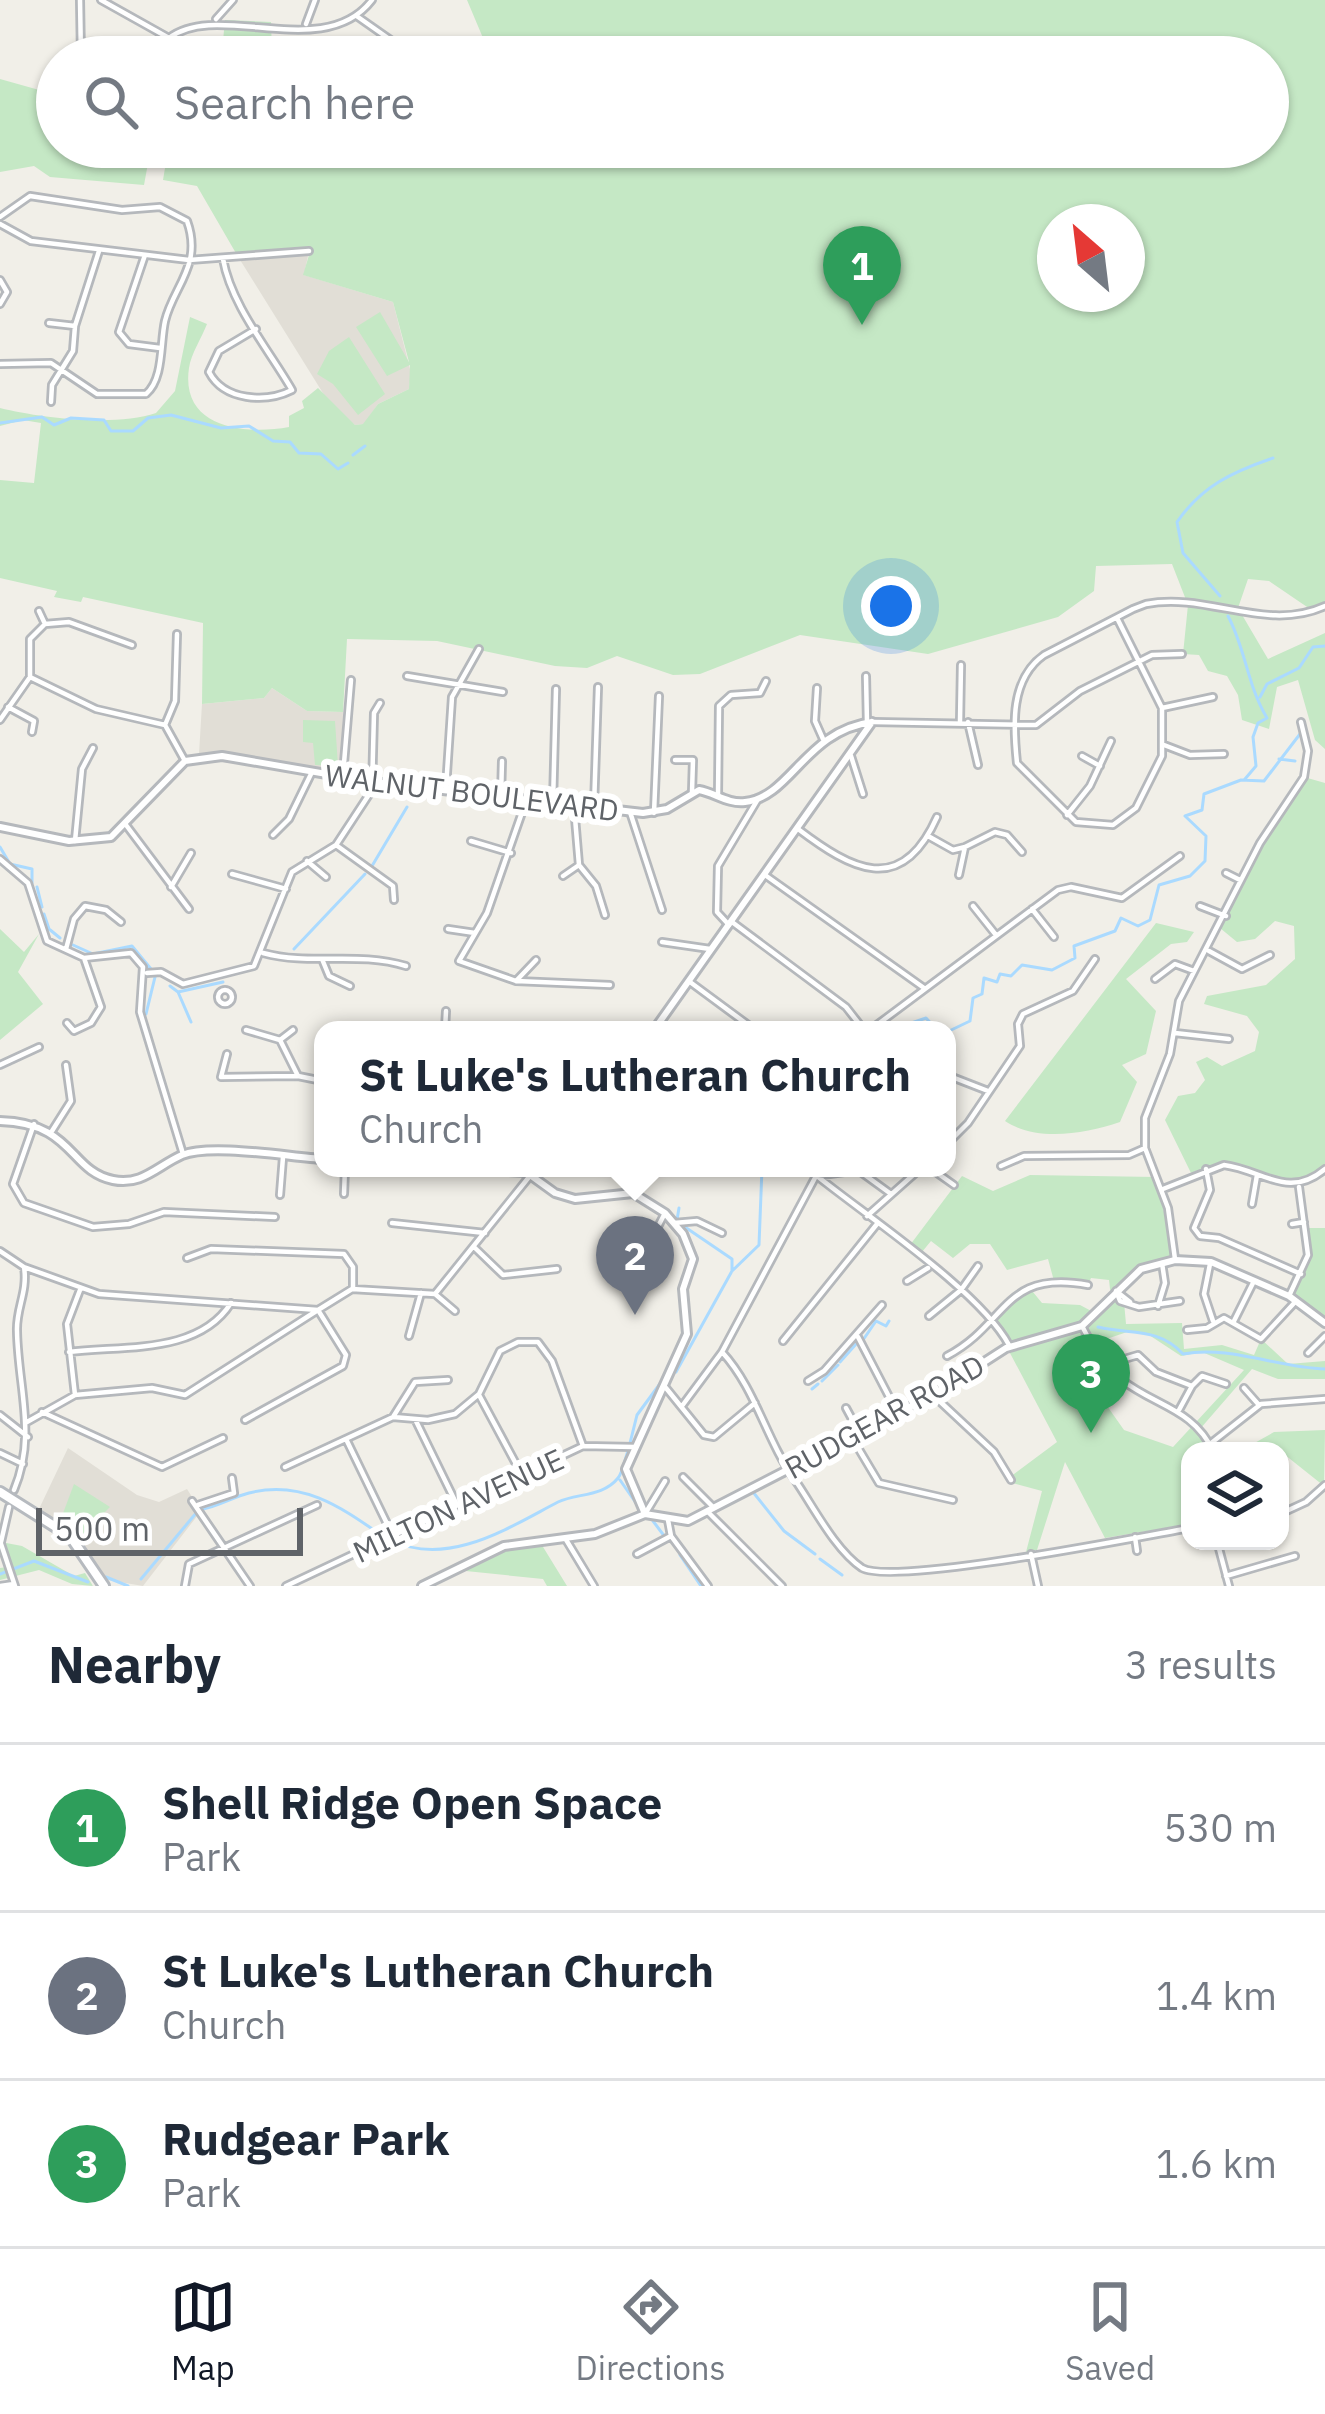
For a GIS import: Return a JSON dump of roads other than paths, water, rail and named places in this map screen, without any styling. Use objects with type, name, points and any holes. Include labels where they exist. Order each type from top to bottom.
[{"type":"main road","points":[[0,1492],[70,1536],[104,1586]]},
{"type":"street","points":[[80,0],[81,36]]},
{"type":"street","points":[[101,0],[165,36]]},
{"type":"street","points":[[216,19],[233,0]]},
{"type":"street","points":[[306,25],[315,0]]},
{"type":"street","points":[[171,36],[186,21],[306,25],[358,17],[372,0]]},
{"type":"street","points":[[358,17],[386,36]]},
{"type":"street","points":[[0,364],[38,361],[97,394],[146,394],[156,380],[166,315],[184,288],[189,260],[187,221],[160,207],[122,210],[30,196],[0,221],[31,241],[189,260],[309,250]]},
{"type":"street","points":[[51,402],[52,385],[74,351],[75,326],[99,250]]},
{"type":"street","points":[[145,255],[118,329],[129,344],[160,348]]},
{"type":"street","points":[[224,260],[226,276],[292,390],[264,400],[213,381],[211,360],[256,329]]},
{"type":"street","points":[[0,280],[7,294],[0,304]]},
{"type":"street","points":[[49,323],[75,326]]},
{"type":"street","points":[[1117,618],[1162,709],[1164,745],[1159,766],[1125,819],[1098,828],[1067,815],[1019,768],[1016,727],[1021,679],[1044,656],[1117,618],[1161,601],[1234,607],[1288,619],[1325,606]]},
{"type":"street","points":[[39,611],[45,624]]},
{"type":"street","points":[[0,720],[30,677],[30,639],[45,624],[69,622],[132,645]]},
{"type":"street","points":[[165,725],[175,701],[177,634]]},
{"type":"street","points":[[446,788],[448,723],[460,683],[479,649]]},
{"type":"street","points":[[859,1021],[717,912],[716,875],[758,799],[823,739],[870,722],[1036,725],[1079,691],[1141,661],[1182,654]]},
{"type":"street","points":[[961,665],[964,722],[978,765]]},
{"type":"street","points":[[407,676],[503,692]]},
{"type":"street","points":[[661,1021],[851,756],[870,722],[866,676]]},
{"type":"street","points":[[0,827],[76,841],[111,838],[185,761],[165,725],[96,709],[30,677]]},
{"type":"street","points":[[343,778],[351,680]]},
{"type":"street","points":[[718,796],[719,706],[731,695],[760,693],[766,681]]},
{"type":"street","points":[[594,807],[598,686]]},
{"type":"street","points":[[817,688],[815,721],[823,739]]},
{"type":"street","points":[[553,803],[556,689]]},
{"type":"street","points":[[653,813],[659,696]]},
{"type":"street","points":[[1162,709],[1213,697]]},
{"type":"street","points":[[147,973],[161,972],[183,984],[250,970],[262,953],[292,872],[336,845],[373,782],[374,713],[380,703]]},
{"type":"street","points":[[8,707],[34,721],[32,732]]},
{"type":"street","points":[[1175,1260],[1162,1189],[1145,1148],[1145,1118],[1175,1033],[1179,1001],[1209,951],[1260,843],[1304,777],[1308,751],[1300,722]]},
{"type":"street","points":[[1067,815],[1112,741]]},
{"type":"street","points":[[1164,745],[1190,755],[1224,754]]},
{"type":"street","points":[[76,841],[82,769],[93,748]]},
{"type":"street","points":[[851,756],[862,794]]},
{"type":"street","points":[[1082,756],[1100,766]]},
{"type":"street","name":"WALNUT BOULEVARD","points":[[185,761],[230,757],[343,778],[630,812],[653,813],[692,792]]},
{"type":"street","points":[[676,760],[693,760],[692,792],[735,802],[758,799]]},
{"type":"street","points":[[501,797],[502,761]]},
{"type":"street","points":[[273,835],[289,819],[312,772]]},
{"type":"street","points":[[1282,791],[1291,795]]},
{"type":"street","points":[[526,801],[511,853],[459,961],[516,981],[610,985]]},
{"type":"street","points":[[574,806],[579,865],[596,886],[604,915]]},
{"type":"street","points":[[630,812],[662,910]]},
{"type":"street","points":[[798,829],[844,864],[885,869],[928,836],[938,817]]},
{"type":"street","points":[[126,825],[189,909]]},
{"type":"street","points":[[928,836],[952,850],[995,832],[1007,836],[1022,852]]},
{"type":"street","points":[[1250,836],[1260,843]]},
{"type":"street","points":[[471,842],[511,853]]},
{"type":"street","points":[[336,845],[393,886],[394,900]]},
{"type":"street","points":[[959,875],[965,847]]},
{"type":"street","points":[[171,887],[191,853]]},
{"type":"street","points":[[879,1021],[1067,887],[1122,898],[1180,856]]},
{"type":"street","points":[[0,859],[28,883],[44,938],[84,958],[131,953],[147,973],[140,1012],[183,1154]]},
{"type":"street","points":[[307,861],[326,877]]},
{"type":"street","points":[[563,876],[579,865]]},
{"type":"street","points":[[1226,873],[1240,880]]},
{"type":"street","points":[[232,874],[286,889]]},
{"type":"street","points":[[765,875],[923,988]]},
{"type":"street","points":[[66,949],[74,919],[85,906],[106,910],[121,922]]},
{"type":"street","points":[[973,906],[996,935]]},
{"type":"street","points":[[1200,906],[1226,916]]},
{"type":"street","points":[[1032,909],[1054,937]]},
{"type":"street","points":[[448,929],[475,933]]},
{"type":"street","points":[[662,942],[712,949]]},
{"type":"street","points":[[1209,951],[1242,969],[1270,955]]},
{"type":"street","points":[[262,953],[299,962],[377,957],[406,966]]},
{"type":"street","points":[[67,1023],[74,1031],[83,1028],[101,1006],[84,958]]},
{"type":"street","points":[[322,959],[329,976],[350,986]]},
{"type":"street","points":[[956,1132],[1020,1046],[1023,1014],[1073,991],[1094,959]]},
{"type":"street","points":[[516,981],[536,960]]},
{"type":"street","points":[[1155,979],[1174,964],[1194,971]]},
{"type":"street","points":[[226,976],[227,991]]},
{"type":"street","points":[[690,982],[743,1021]]},
{"type":"street","points":[[445,1021],[446,1010]]},
{"type":"street","points":[[246,1030],[280,1040],[298,1076]]},
{"type":"street","points":[[280,1040],[293,1030]]},
{"type":"street","points":[[1175,1033],[1229,1039]]},
{"type":"street","points":[[0,1065],[39,1047]]},
{"type":"street","points":[[227,1054],[221,1077],[314,1079]]},
{"type":"street","points":[[52,1131],[71,1101],[66,1065]]},
{"type":"street","points":[[956,1079],[988,1091]]},
{"type":"street","points":[[1,1119],[52,1131],[95,1171],[119,1181],[136,1181],[183,1154],[314,1159]]},
{"type":"street","points":[[34,1124],[14,1184],[24,1203],[93,1227],[129,1224],[164,1212],[275,1217]]},
{"type":"street","points":[[1001,1166],[1024,1156],[1129,1154],[1145,1148]]},
{"type":"street","points":[[280,1195],[283,1157]]},
{"type":"street","points":[[1162,1189],[1205,1169],[1231,1166],[1298,1185],[1325,1169]]},
{"type":"street","points":[[1205,1169],[1210,1190],[1194,1228],[1200,1236],[1219,1238],[1301,1274]]},
{"type":"street","points":[[1252,1204],[1257,1175]]},
{"type":"street","points":[[344,1194],[345,1177]]},
{"type":"street","points":[[435,1294],[529,1177]]},
{"type":"street","points":[[541,1177],[562,1196],[584,1199],[627,1192],[665,1213],[693,1259],[683,1289],[687,1334],[666,1388],[634,1447],[626,1479],[645,1514]]},
{"type":"street","points":[[682,1406],[722,1352],[815,1177]]},
{"type":"street","points":[[817,1177],[961,1290],[991,1317],[1010,1347]]},
{"type":"street","points":[[868,1177],[891,1194]]},
{"type":"street","points":[[867,1216],[911,1177]]},
{"type":"street","points":[[943,1177],[954,1185]]},
{"type":"street","points":[[1234,1321],[1243,1333],[1261,1339],[1293,1298],[1308,1255],[1298,1185]]},
{"type":"street","points":[[648,1246],[665,1213]]},
{"type":"street","points":[[674,1223],[697,1221],[722,1233]]},
{"type":"street","points":[[1292,1224],[1304,1222]]},
{"type":"street","points":[[392,1223],[485,1233]]},
{"type":"street","points":[[783,1341],[877,1224]]},
{"type":"street","points":[[474,1247],[503,1274],[557,1269]]},
{"type":"street","points":[[188,1258],[211,1249],[344,1254],[353,1267],[353,1289]]},
{"type":"street","points":[[0,1251],[24,1267],[80,1290],[317,1310]]},
{"type":"street","points":[[1211,1262],[1204,1294],[1213,1322]]},
{"type":"street","name":"RUDGEAR ROAD","points":[[645,1514],[688,1521],[933,1395],[1010,1347],[1082,1326],[1142,1269],[1162,1263],[1211,1262],[1293,1298],[1325,1324]]},
{"type":"street","points":[[1158,1306],[1166,1282],[1162,1263]]},
{"type":"street","points":[[929,1316],[961,1290],[978,1266]]},
{"type":"street","points":[[14,1490],[28,1437],[16,1327],[27,1292],[24,1267]]},
{"type":"street","points":[[907,1281],[929,1267]]},
{"type":"street","points":[[1234,1321],[1254,1281]]},
{"type":"street","points":[[947,1356],[968,1344],[991,1317],[1036,1282],[1088,1285]]},
{"type":"street","points":[[28,1422],[75,1395],[152,1388],[185,1395],[353,1289],[435,1294],[455,1310]]},
{"type":"street","points":[[75,1395],[67,1324],[80,1290]]},
{"type":"street","points":[[1117,1291],[1130,1302],[1158,1306],[1180,1301]]},
{"type":"street","points":[[409,1336],[421,1293]]},
{"type":"street","points":[[69,1352],[175,1343],[198,1333],[231,1303]]},
{"type":"street","points":[[808,1382],[882,1306]]},
{"type":"street","points":[[244,1420],[343,1366],[346,1355],[317,1310]]},
{"type":"street","points":[[1187,1330],[1234,1321]]},
{"type":"street","points":[[1082,1326],[1104,1365],[1127,1384],[1179,1410],[1206,1442]]},
{"type":"street","points":[[857,1336],[897,1412]]},
{"type":"street","points":[[1308,1353],[1325,1336]]},
{"type":"street","points":[[285,1467],[393,1417],[455,1414],[479,1394],[503,1348],[538,1342],[553,1361],[583,1446]]},
{"type":"street","points":[[722,1352],[755,1403],[788,1469],[852,1559],[875,1575],[966,1569],[1181,1529]]},
{"type":"street","points":[[1104,1365],[1138,1355],[1156,1372],[1192,1386]]},
{"type":"street","points":[[1179,1410],[1202,1376],[1226,1384]]},
{"type":"street","points":[[393,1417],[415,1382],[448,1380]]},
{"type":"street","points":[[666,1388],[704,1435],[714,1437],[755,1403]]},
{"type":"street","points":[[1244,1388],[1259,1405]]},
{"type":"street","points":[[479,1394],[522,1475]]},
{"type":"street","points":[[933,1395],[994,1452],[1011,1480]]},
{"type":"street","points":[[1218,1442],[1259,1405],[1325,1400]]},
{"type":"street","points":[[847,1408],[879,1483],[953,1500]]},
{"type":"street","points":[[43,1412],[162,1467],[223,1438]]},
{"type":"street","points":[[0,1414],[28,1437]]},
{"type":"street","points":[[416,1419],[457,1505]]},
{"type":"street","points":[[346,1439],[393,1536]]},
{"type":"street","name":"MILTON AVENUE","points":[[286,1586],[583,1446],[634,1447]]},
{"type":"street","points":[[0,1453],[23,1464]]},
{"type":"street","points":[[683,1477],[782,1586]]},
{"type":"street","points":[[232,1478],[234,1493],[195,1503],[250,1586]]},
{"type":"street","points":[[422,1586],[489,1551],[595,1534],[645,1514],[665,1481]]},
{"type":"street","points":[[1289,1508],[1325,1485]]},
{"type":"street","points":[[185,1586],[183,1574],[189,1564],[317,1505]]},
{"type":"street","points":[[0,1586],[14,1585],[0,1542],[9,1509]]},
{"type":"street","points":[[668,1520],[671,1536],[708,1586]]},
{"type":"street","points":[[637,1554],[671,1536]]},
{"type":"street","points":[[1135,1537],[1137,1551]]},
{"type":"street","points":[[566,1538],[594,1586]]},
{"type":"street","points":[[1219,1550],[1229,1586]]},
{"type":"street","points":[[1031,1554],[1038,1586]]},
{"type":"street","points":[[1226,1576],[1295,1556]]},
{"type":"waterway","points":[[0,423],[42,417],[54,425],[71,418],[104,420],[111,431],[133,431],[148,418],[171,415],[221,428],[249,426],[273,441],[290,442],[299,453],[321,454],[338,469],[348,463]]},
{"type":"waterway","points":[[353,455],[365,446]]},
{"type":"waterway","points":[[1220,596],[1183,553],[1177,522],[1219,482],[1273,458]]},
{"type":"waterway","points":[[1228,616],[1267,718],[1258,723],[1253,737],[1256,766],[1245,779]]},
{"type":"waterway","points":[[1260,697],[1267,684],[1299,668],[1313,647],[1325,646]]},
{"type":"waterway","points":[[956,1028],[970,1021],[973,998],[982,994],[984,978],[997,982],[1000,974],[1011,976],[1022,965],[1052,970],[1075,958],[1074,946],[1115,931],[1121,918],[1138,926],[1150,920],[1159,885],[1190,876],[1205,861],[1206,836],[1185,816],[1202,810],[1204,794],[1241,780],[1264,781],[1300,734]]},
{"type":"waterway","points":[[1279,759],[1295,761]]},
{"type":"waterway","points":[[372,866],[407,807]]},
{"type":"waterway","points":[[0,847],[10,864],[32,869],[32,883]]},
{"type":"waterway","points":[[294,949],[365,874]]},
{"type":"waterway","points":[[37,887],[42,907]]},
{"type":"waterway","points":[[44,914],[49,929],[60,938]]},
{"type":"waterway","points":[[73,945],[93,954],[132,946],[151,969]]},
{"type":"waterway","points":[[146,1014],[155,977]]},
{"type":"waterway","points":[[170,986],[178,992],[223,982]]},
{"type":"waterway","points":[[178,992],[191,1022]]},
{"type":"waterway","points":[[917,1021],[929,1021]]},
{"type":"waterway","points":[[676,1372],[732,1271],[759,1245],[762,1177]]},
{"type":"waterway","points":[[677,1220],[679,1208]]},
{"type":"waterway","points":[[682,1225],[732,1259],[732,1271]]},
{"type":"waterway","points":[[863,1340],[876,1321],[886,1326],[889,1321]]},
{"type":"waterway","points":[[1098,1327],[1154,1336],[1183,1354],[1218,1352],[1325,1369]]},
{"type":"waterway","points":[[840,1362],[857,1343]]},
{"type":"waterway","points":[[822,1381],[838,1365]]},
{"type":"waterway","points":[[630,1443],[637,1415],[662,1381]]},
{"type":"waterway","points":[[812,1389],[818,1384]]},
{"type":"waterway","points":[[390,1540],[434,1550],[477,1541],[558,1502],[612,1484],[628,1451]]},
{"type":"waterway","points":[[620,1480],[636,1503]]},
{"type":"waterway","points":[[203,1509],[249,1493],[287,1490],[321,1499],[384,1537]]},
{"type":"waterway","points":[[753,1492],[784,1531],[815,1554]]},
{"type":"waterway","points":[[141,1579],[197,1512]]},
{"type":"waterway","points":[[653,1521],[665,1537]]},
{"type":"waterway","points":[[680,1555],[701,1586]]},
{"type":"waterway","points":[[820,1559],[842,1575]]},
{"type":"waterway","points":[[0,1574],[34,1561],[88,1582]]},
{"type":"waterway","points":[[106,1577],[128,1586]]},
{"type":"place","name":"Shell Ridge Open Space","points":[[862,325]]},
{"type":"place","name":"St Luke's Lutheran Church","points":[[635,1315]]},
{"type":"place","name":"Rudgear Park","points":[[1091,1433]]}]
